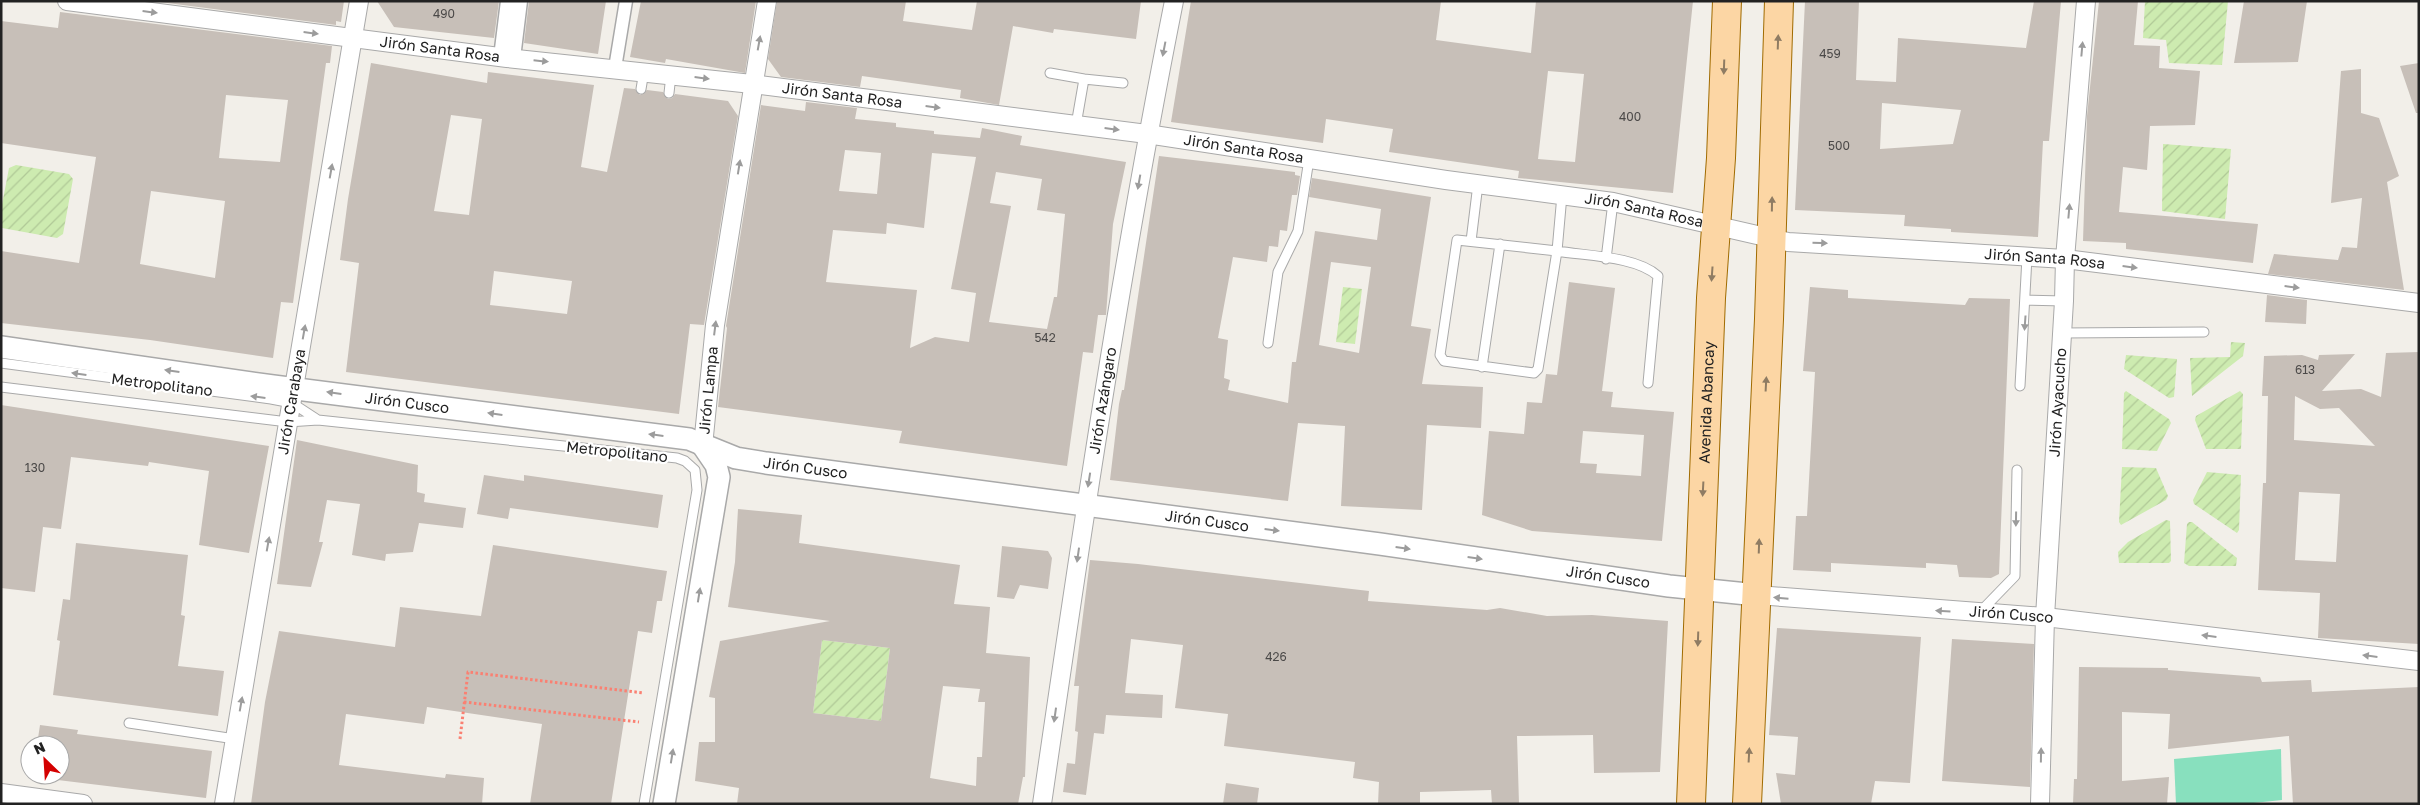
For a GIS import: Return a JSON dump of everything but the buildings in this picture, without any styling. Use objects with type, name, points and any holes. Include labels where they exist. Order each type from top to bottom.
[{"type":"main road","name":"Avenida Abancay","points":[[1691,804],[1727,1]]},
{"type":"main road","points":[[1747,804],[1757,595],[1779,1]]},
{"type":"street","name":"Jirón Santa Rosa","points":[[67,1],[507,58],[644,71],[1148,134],[1478,184],[1613,202],[1788,242],[2065,259],[2419,303]]},
{"type":"street","name":"Jirón Carabaya","points":[[224,804],[360,1]]},
{"type":"street","points":[[507,1],[507,58]]},
{"type":"street","points":[[507,58],[521,1]]},
{"type":"street","points":[[615,68],[626,1]]},
{"type":"street","name":"Jirón Lampa","points":[[664,804],[719,477],[716,465],[702,446],[723,238],[767,1]]},
{"type":"street","name":"Jirón Azángaro","points":[[1042,804],[1085,506],[1148,134],[1174,1]]},
{"type":"street","name":"Jirón Ayacucho","points":[[2040,804],[2044,617],[2065,259],[2086,1]]},
{"type":"street","name":"Jirón Cusco","points":[[1,347],[293,395],[689,439],[702,446],[736,458],[766,463],[1380,544],[1700,590],[2044,617],[2419,662]]},
{"type":"street","points":[[1,793],[83,804]]},
{"type":"lane","points":[[507,58],[514,1]]},
{"type":"lane","points":[[641,90],[644,71]]},
{"type":"lane","points":[[1050,73],[1123,83]]},
{"type":"lane","points":[[669,93],[671,75]]},
{"type":"lane","points":[[1076,125],[1084,79]]},
{"type":"lane","points":[[1268,343],[1278,272],[1298,231],[1309,158]]},
{"type":"lane","points":[[1470,241],[1478,184]]},
{"type":"lane","points":[[1562,195],[1556,251],[1537,371],[1534,373],[1444,361],[1440,355],[1457,240],[1556,251],[1643,266],[1658,276],[1648,383]]},
{"type":"lane","points":[[1606,259],[1613,202]]},
{"type":"lane","points":[[1482,367],[1500,244]]},
{"type":"lane","points":[[2020,386],[2027,300],[2027,257]]},
{"type":"lane","points":[[2027,300],[2064,301]]},
{"type":"lane","points":[[2062,333],[2204,332]]},
{"type":"lane","name":"Metropolitano","points":[[1,363],[293,395],[318,420]]},
{"type":"lane","name":"Metropolitano","points":[[1,387],[288,422],[318,420],[677,458],[685,461],[695,470],[696,490],[644,804]]},
{"type":"lane","points":[[1979,613],[2015,576],[2017,470]]},
{"type":"lane","points":[[129,723],[235,739]]},
{"type":"path","points":[[460,739],[468,672],[644,693]]},
{"type":"path","points":[[464,702],[639,722]]},
{"type":"green space","points":[[2145,1],[2228,1],[2222,65],[2169,63],[2166,40],[2143,38]]},
{"type":"green space","points":[[2163,144],[2231,149],[2225,219],[2162,211]]},
{"type":"green space","points":[[16,165],[69,174],[73,179],[63,234],[57,238],[2,228],[1,210],[9,168]]},
{"type":"green space","points":[[1343,287],[1362,289],[1355,344],[1336,342]]},
{"type":"green space","points":[[2231,342],[2245,343],[2243,356],[2192,396],[2190,358],[2230,357]]},
{"type":"green space","points":[[2126,355],[2177,359],[2174,397],[2169,398],[2124,369]]},
{"type":"green space","points":[[2126,391],[2169,419],[2171,423],[2157,451],[2122,449],[2124,393]]},
{"type":"green space","points":[[2240,391],[2243,394],[2241,449],[2206,449],[2195,420],[2196,416]]},
{"type":"green space","points":[[2122,467],[2156,468],[2168,496],[2166,500],[2121,525],[2119,522]]},
{"type":"green space","points":[[2207,472],[2241,475],[2239,530],[2237,533],[2194,504],[2193,500]]},
{"type":"green space","points":[[2166,520],[2170,521],[2171,561],[2169,563],[2119,563],[2118,552],[2128,542]]},
{"type":"green space","points":[[2192,522],[2237,558],[2236,566],[2189,566],[2184,563],[2187,524]]},
{"type":"green space","points":[[822,640],[890,648],[881,721],[813,713]]},
{"type":"green space","points":[[2281,749],[2282,800],[2244,804],[2176,804],[2174,759]]}]
